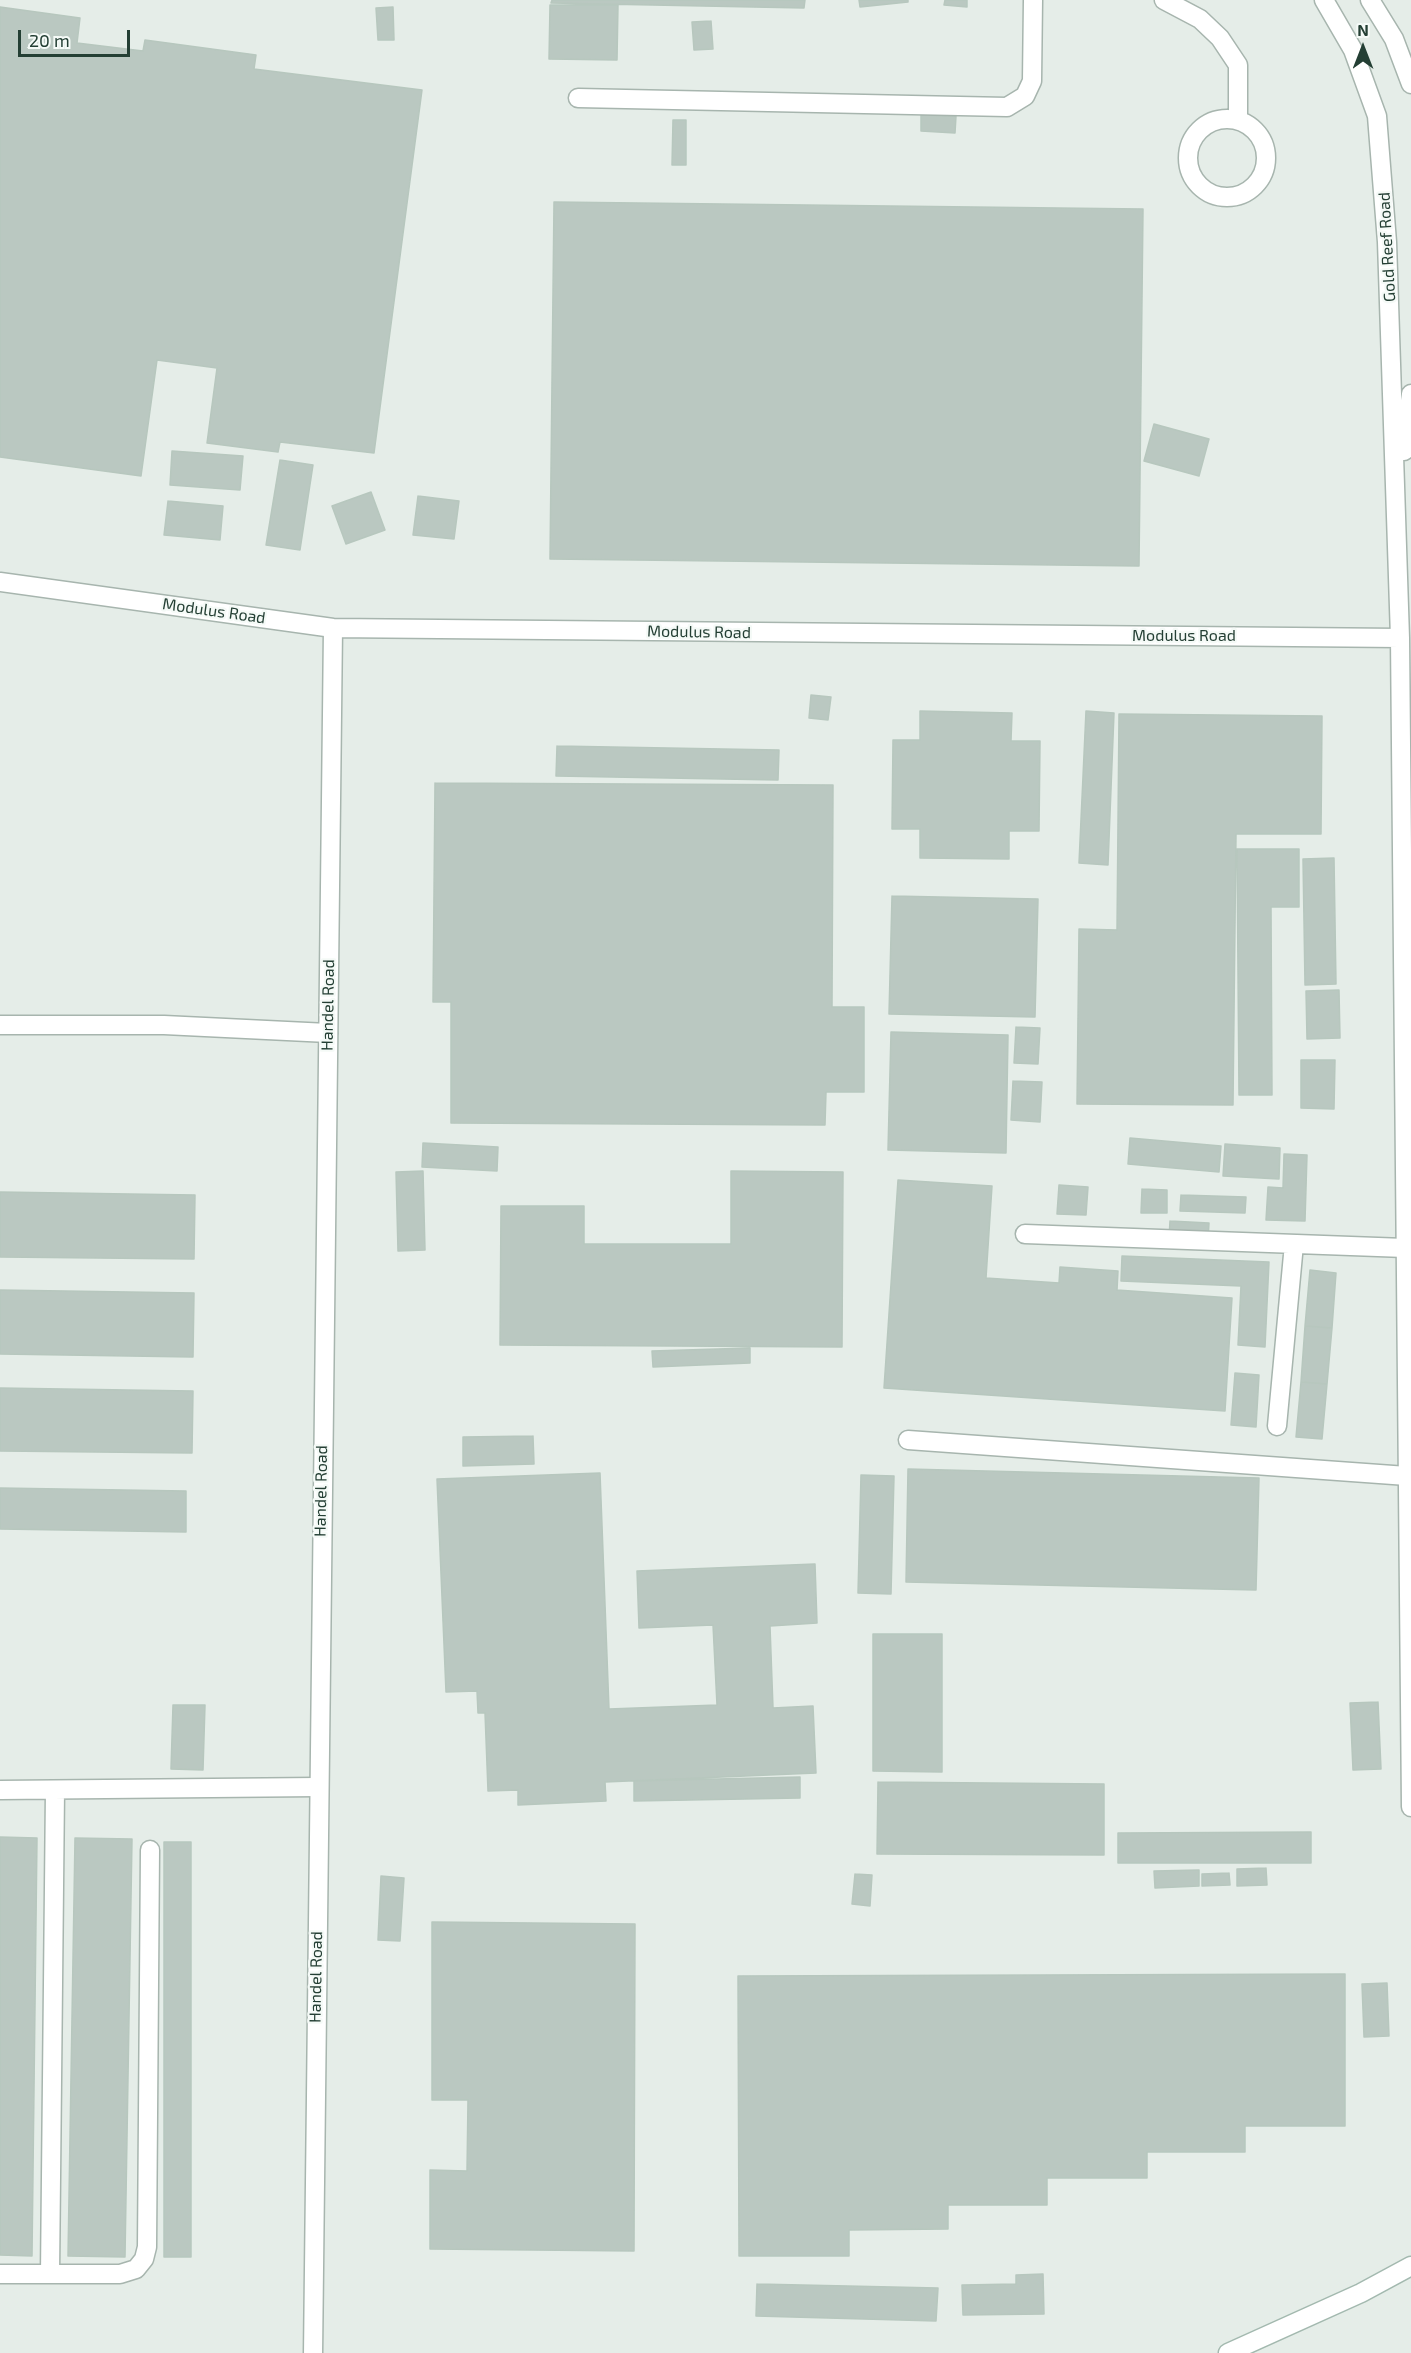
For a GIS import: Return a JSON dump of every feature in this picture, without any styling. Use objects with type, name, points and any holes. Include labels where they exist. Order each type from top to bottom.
[{"type":"street","points":[[578,98],[1007,107],[1025,96],[1032,81],[1033,0]]},
{"type":"street","points":[[1164,0],[1200,19],[1220,38],[1238,65],[1238,120]]},
{"type":"street","name":"Gold Reef Road","points":[[1324,0],[1353,50],[1377,116],[1387,242],[1398,506],[1411,1808]]},
{"type":"street","points":[[1370,0],[1394,39],[1411,84]]},
{"type":"street","points":[[1222,118],[1238,120],[1252,128],[1263,140],[1266,156],[1264,172],[1255,186],[1241,195],[1224,196],[1208,192],[1196,182],[1189,167],[1188,151],[1191,143],[1206,124],[1222,118]]},
{"type":"street","name":"Gold Reef Road","points":[[1398,506],[1411,394]]},
{"type":"street","name":"Modulus Road","points":[[0,582],[333,628],[1400,638]]},
{"type":"street","name":"Handel Road","points":[[313,2353],[333,628]]},
{"type":"street","points":[[0,1025],[164,1025],[328,1033]]},
{"type":"street","points":[[1025,1234],[1405,1248]]},
{"type":"street","points":[[1277,1426],[1294,1244]]},
{"type":"street","points":[[908,1440],[1407,1476]]},
{"type":"street","points":[[0,1790],[318,1787]]},
{"type":"street","points":[[50,2274],[55,1790]]},
{"type":"street","points":[[0,2274],[120,2274],[136,2269],[146,2253],[150,1850]]},
{"type":"street","points":[[1228,2353],[1361,2293],[1411,2266]]},
{"type":"building","points":[[552,0],[805,0],[804,8],[551,3]]},
{"type":"building","points":[[859,0],[908,0],[908,2],[860,7]]},
{"type":"building","points":[[945,0],[967,0],[967,7],[944,5]]},
{"type":"building","points":[[550,5],[618,5],[617,60],[549,59]]},
{"type":"building","points":[[0,7],[80,18],[77,43],[143,51],[145,40],[256,55],[254,69],[422,90],[374,453],[280,442],[278,452],[207,443],[217,368],[157,360],[141,476],[0,457]]},
{"type":"building","points":[[393,7],[394,40],[378,40],[376,8]]},
{"type":"building","points":[[711,21],[713,49],[694,50],[692,22]]},
{"type":"building","points":[[921,115],[956,116],[955,133],[921,131]]},
{"type":"building","points":[[673,120],[686,120],[686,165],[672,165]]},
{"type":"building","points":[[554,202],[1143,209],[1139,566],[550,559]]},
{"type":"building","points":[[1154,424],[1209,439],[1199,476],[1144,461]]},
{"type":"building","points":[[172,451],[243,456],[240,490],[170,485]]},
{"type":"building","points":[[280,460],[313,465],[300,550],[266,545]]},
{"type":"building","points":[[371,492],[385,530],[346,544],[332,506]]},
{"type":"building","points":[[418,496],[459,501],[454,539],[413,535]]},
{"type":"building","points":[[168,501],[223,506],[220,540],[164,535]]},
{"type":"building","points":[[811,695],[831,697],[828,720],[809,718]]},
{"type":"building","points":[[920,711],[1012,713],[1011,741],[1040,741],[1039,831],[1009,831],[1009,859],[920,858],[920,829],[892,829],[893,740],[920,740]]},
{"type":"building","points":[[1086,711],[1114,713],[1108,865],[1079,863]]},
{"type":"building","points":[[1119,714],[1322,716],[1321,834],[1236,834],[1233,1105],[1077,1104],[1079,929],[1117,930]]},
{"type":"building","points":[[557,746],[779,750],[778,780],[556,776]]},
{"type":"building","points":[[435,783],[833,785],[832,1007],[864,1007],[864,1092],[826,1092],[825,1125],[451,1123],[451,1002],[433,1002]]},
{"type":"building","points":[[1237,849],[1299,849],[1299,907],[1271,907],[1272,1095],[1239,1095]]},
{"type":"building","points":[[1334,858],[1336,984],[1305,985],[1303,859]]},
{"type":"building","points":[[892,896],[1038,899],[1035,1017],[889,1014]]},
{"type":"building","points":[[1339,990],[1340,1038],[1307,1039],[1306,991]]},
{"type":"building","points":[[1016,1027],[1040,1028],[1038,1064],[1014,1063]]},
{"type":"building","points":[[891,1032],[1008,1035],[1006,1153],[888,1150]]},
{"type":"building","points":[[1301,1060],[1335,1060],[1334,1109],[1301,1108]]},
{"type":"building","points":[[1013,1081],[1042,1082],[1040,1122],[1011,1120]]},
{"type":"building","points":[[1130,1138],[1221,1146],[1219,1172],[1128,1164]]},
{"type":"building","points":[[423,1143],[498,1147],[497,1171],[422,1167]]},
{"type":"building","points":[[1225,1144],[1280,1148],[1279,1179],[1223,1176]]},
{"type":"building","points":[[1284,1154],[1307,1155],[1305,1221],[1266,1220],[1268,1187],[1283,1188]]},
{"type":"building","points":[[423,1171],[425,1250],[398,1251],[396,1172]]},
{"type":"building","points":[[731,1171],[843,1172],[842,1347],[500,1345],[501,1206],[584,1206],[584,1244],[731,1244]]},
{"type":"building","points":[[898,1180],[992,1186],[986,1278],[1059,1283],[1060,1267],[1118,1271],[1117,1290],[1232,1298],[1225,1411],[884,1388]]},
{"type":"building","points":[[1059,1185],[1088,1187],[1086,1215],[1057,1214]]},
{"type":"building","points":[[1142,1189],[1167,1190],[1167,1213],[1141,1213]]},
{"type":"building","points":[[0,1192],[195,1195],[194,1259],[0,1257]]},
{"type":"building","points":[[1181,1195],[1246,1197],[1245,1213],[1180,1211]]},
{"type":"building","points":[[1170,1221],[1209,1223],[1208,1240],[1169,1238]]},
{"type":"building","points":[[1122,1256],[1269,1262],[1265,1347],[1238,1345],[1241,1286],[1121,1281]]},
{"type":"building","points":[[1310,1270],[1336,1273],[1332,1328],[1305,1326]]},
{"type":"building","points":[[0,1290],[194,1293],[193,1357],[0,1354]]},
{"type":"building","points":[[1305,1326],[1332,1328],[1327,1384],[1301,1382]]},
{"type":"building","points":[[750,1348],[750,1363],[653,1367],[652,1351]]},
{"type":"building","points":[[1235,1373],[1259,1375],[1256,1427],[1231,1425]]},
{"type":"building","points":[[1301,1382],[1327,1384],[1322,1439],[1296,1437]]},
{"type":"building","points":[[0,1388],[193,1391],[192,1453],[0,1451]]},
{"type":"building","points":[[533,1436],[534,1464],[463,1466],[463,1437]]},
{"type":"building","points":[[908,1469],[1259,1478],[1256,1590],[906,1582]]},
{"type":"building","points":[[600,1473],[609,1709],[717,1705],[713,1625],[639,1628],[637,1571],[815,1564],[817,1623],[770,1626],[773,1708],[813,1706],[816,1773],[605,1782],[606,1801],[518,1805],[518,1790],[488,1791],[485,1713],[478,1713],[477,1691],[446,1692],[437,1479]]},
{"type":"building","points":[[861,1475],[894,1476],[891,1594],[858,1593]]},
{"type":"building","points":[[0,1488],[186,1491],[186,1532],[0,1529]]},
{"type":"building","points":[[873,1634],[942,1634],[942,1772],[873,1771]]},
{"type":"building","points":[[1378,1702],[1381,1769],[1353,1770],[1350,1703]]},
{"type":"building","points":[[173,1705],[205,1705],[203,1770],[171,1769]]},
{"type":"building","points":[[800,1777],[800,1798],[634,1801],[634,1781]]},
{"type":"building","points":[[878,1782],[1104,1784],[1104,1855],[877,1854]]},
{"type":"building","points":[[1311,1832],[1311,1863],[1118,1863],[1118,1833]]},
{"type":"building","points":[[0,1837],[37,1838],[32,2256],[0,2255]]},
{"type":"building","points":[[75,1838],[132,1839],[125,2257],[68,2256]]},
{"type":"building","points":[[164,1842],[191,1842],[191,2257],[164,2257]]},
{"type":"building","points":[[1266,1868],[1267,1885],[1237,1886],[1237,1869]]},
{"type":"building","points":[[1199,1870],[1199,1886],[1155,1888],[1154,1871]]},
{"type":"building","points":[[1229,1873],[1230,1885],[1202,1886],[1202,1874]]},
{"type":"building","points":[[855,1874],[872,1875],[870,1906],[852,1904]]},
{"type":"building","points":[[381,1876],[404,1878],[400,1941],[378,1940]]},
{"type":"building","points":[[432,1922],[635,1924],[634,2251],[430,2249],[430,2170],[467,2171],[468,2100],[432,2100]]},
{"type":"building","points":[[1345,1974],[1345,2126],[1245,2126],[1245,2152],[1147,2152],[1147,2178],[1047,2178],[1047,2205],[948,2205],[948,2229],[849,2230],[849,2256],[739,2256],[738,1976]]},
{"type":"building","points":[[1387,1983],[1389,2036],[1364,2037],[1362,1984]]},
{"type":"building","points":[[1043,2274],[1044,2314],[963,2315],[962,2285],[1016,2284],[1016,2275]]},
{"type":"building","points":[[757,2284],[938,2288],[936,2321],[756,2316]]}]
